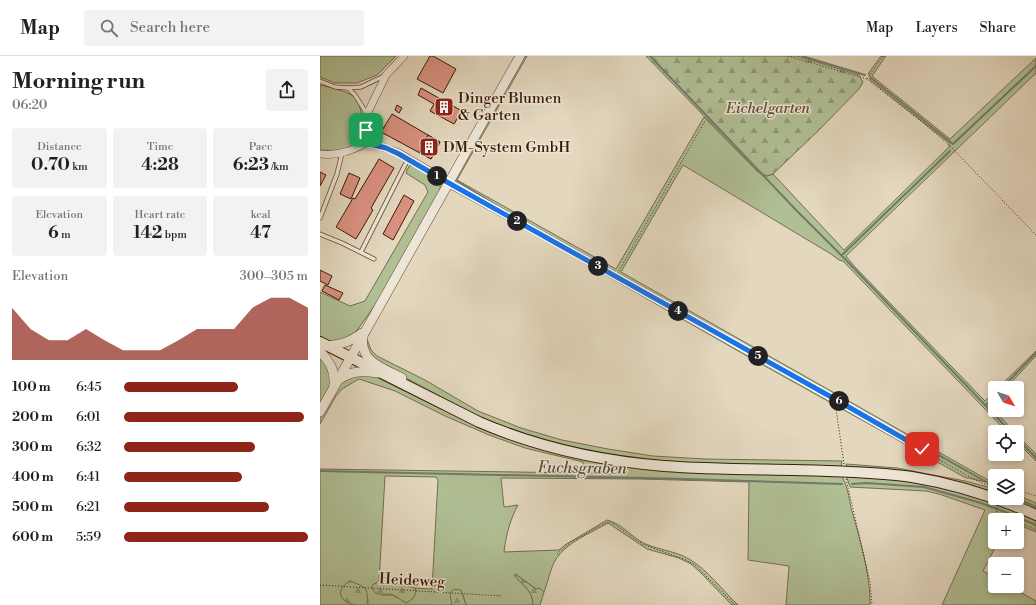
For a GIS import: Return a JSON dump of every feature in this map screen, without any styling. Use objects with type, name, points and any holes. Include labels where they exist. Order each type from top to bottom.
[{"type":"main road","points":[[322,346],[350,358],[479,422],[515,436],[547,446],[603,458],[662,466],[845,472],[910,477],[965,488],[1036,515]]},
{"type":"street","points":[[366,143],[367,114],[386,75],[404,56]]},
{"type":"street","points":[[320,412],[520,56]]},
{"type":"street","points":[[320,154],[342,154],[366,143],[386,148],[450,183]]},
{"type":"street","points":[[335,385],[334,371],[322,346],[344,344],[365,332]]},
{"type":"street","points":[[365,332],[362,342],[365,355],[370,360],[432,394],[445,405]]},
{"type":"street","points":[[335,385],[347,374],[357,371],[379,373]]},
{"type":"lane","points":[[320,81],[335,87],[348,88],[361,86],[386,75]]},
{"type":"lane","points":[[348,88],[355,95],[367,114]]},
{"type":"lane","points":[[320,218],[337,174],[342,154]]},
{"type":"lane","points":[[361,252],[408,159]]},
{"type":"lane","points":[[320,234],[374,259]]},
{"type":"path","points":[[788,56],[867,79],[949,145],[1036,235]]},
{"type":"path","points":[[867,79],[883,56]]},
{"type":"path","points":[[616,276],[705,121]]},
{"type":"path","points":[[450,183],[833,398],[966,475],[988,485]]},
{"type":"path","points":[[833,398],[836,409],[845,472],[870,582],[872,605]]},
{"type":"path","points":[[1024,492],[1036,496]]},
{"type":"path","points":[[996,513],[998,507]]},
{"type":"path","points":[[557,554],[571,542],[609,522],[642,544],[686,560],[695,565],[735,605]]},
{"type":"path","points":[[1024,524],[1036,530]]},
{"type":"path","name":"Heideweg","points":[[320,585],[502,596]]},
{"type":"green space","points":[[320,56],[396,56],[377,75],[357,83],[335,83],[320,77]]},
{"type":"green space","points":[[523,56],[527,56],[457,180],[616,269],[704,117],[758,172],[767,176],[773,174],[844,250],[949,147],[949,143],[870,80],[870,75],[868,74],[881,56],[886,56],[872,76],[950,139],[1036,58],[1036,73],[846,256],[985,401],[988,398],[988,412],[843,261],[839,260],[683,165],[621,272],[988,480],[988,482],[966,478],[449,188]]},
{"type":"green space","name":"Eichelgarten","points":[[646,56],[797,56],[859,75],[863,82],[859,89],[819,130],[773,174],[767,176],[758,172]]},
{"type":"green space","points":[[320,85],[346,92],[353,96],[359,105],[363,132],[359,142],[356,145],[341,150],[320,150]]},
{"type":"green space","points":[[410,165],[425,171],[436,179],[440,186],[438,195],[378,301],[358,329],[350,337],[338,342],[329,341],[320,336],[320,292],[350,306],[365,301],[428,192],[425,185],[406,173]]},
{"type":"green space","points":[[367,339],[371,350],[377,356],[425,380],[478,411],[521,428],[562,440],[653,456],[705,459],[842,461],[841,467],[672,463],[613,456],[559,445],[490,423],[380,364],[365,349]]},
{"type":"green space","points":[[1036,351],[1036,356],[1013,381],[1005,381]]},
{"type":"green space","points":[[320,354],[328,364],[331,383],[320,405]]},
{"type":"green space","points":[[358,374],[376,377],[441,409],[600,461],[841,475],[848,491],[864,556],[869,582],[870,605],[786,605],[789,566],[748,560],[749,482],[640,479],[501,478],[504,507],[518,505],[509,528],[504,552],[559,550],[607,520],[612,521],[646,544],[689,559],[709,574],[738,605],[732,605],[691,564],[679,558],[647,549],[608,523],[587,534],[561,553],[552,567],[544,592],[541,589],[536,589],[515,574],[515,576],[529,592],[533,600],[533,605],[466,605],[463,595],[452,601],[452,605],[368,605],[354,583],[350,581],[354,605],[320,605],[320,469],[583,473],[583,462],[525,448],[489,435],[445,416],[395,391],[359,379],[342,389],[336,396],[320,424],[320,417],[343,382]],"holes":[[[385,476],[436,477],[438,480],[432,589],[415,588],[416,592],[397,598],[393,595],[382,595],[374,584],[379,582]]]},
{"type":"green space","points":[[993,417],[1001,417],[1008,425],[1000,425]]},
{"type":"green space","points":[[1024,442],[1036,454],[1036,461],[1024,449]]},
{"type":"green space","points":[[846,464],[897,468],[965,481],[988,487],[988,493],[847,468]]},
{"type":"green space","points":[[848,476],[903,479],[973,495],[988,501],[988,505],[999,505],[1020,513],[988,513],[988,549],[994,549],[990,557],[988,557],[988,561],[983,571],[988,574],[988,593],[1022,593],[1036,601],[1036,605],[942,605],[985,510],[926,491],[850,487],[847,478]]},
{"type":"green space","points":[[1024,498],[1036,503],[1036,510],[1024,505]]},
{"type":"green space","points":[[1024,514],[1036,519],[1036,532],[1024,527]]},
{"type":"green space","points":[[515,574],[536,589],[541,589],[544,592],[540,605],[533,605],[533,600],[529,592],[515,576]]},
{"type":"green space","points":[[350,581],[365,588],[368,605],[355,605],[343,598],[341,595],[342,588]]},
{"type":"green space","points":[[379,582],[405,585],[415,588],[416,592],[414,597],[407,603],[390,594],[377,594],[373,590],[372,586]]},
{"type":"green space","points":[[454,589],[461,590],[466,605],[452,605],[450,594]]},
{"type":"building","points":[[430,56],[433,56],[456,69],[443,93],[417,79]]},
{"type":"building","name":"Dinger Blumen & Garten","points":[[421,88],[462,111],[454,124],[430,111],[434,104],[418,95]]},
{"type":"building","points":[[397,105],[402,108],[399,113],[395,110]]},
{"type":"building","points":[[392,114],[440,142],[431,159],[381,132]]},
{"type":"building","name":"DM-System GmbH","points":[[428,135],[440,142],[431,159],[419,152]]},
{"type":"building","points":[[379,159],[394,168],[371,208],[373,210],[356,239],[336,227]]},
{"type":"building","points":[[320,172],[326,175],[320,186]]},
{"type":"building","points":[[349,173],[360,178],[351,199],[340,194]]},
{"type":"building","points":[[404,195],[414,201],[393,240],[383,234]]},
{"type":"building","points":[[320,270],[332,276],[328,285],[320,281]]},
{"type":"building","points":[[325,285],[343,293],[339,300],[322,291]]},
{"type":"waterway","points":[[650,56],[796,210],[1004,425]]},
{"type":"waterway","points":[[802,56],[865,75]]},
{"type":"waterway","points":[[871,78],[953,144],[1036,66]]},
{"type":"waterway","points":[[842,255],[950,151]]},
{"type":"waterway","points":[[457,181],[499,207],[615,272]]},
{"type":"waterway","points":[[619,274],[988,483]]},
{"type":"waterway","points":[[1009,381],[1036,353]]},
{"type":"waterway","points":[[1024,445],[1036,458]]},
{"type":"waterway","name":"Fuchsgraben","points":[[320,471],[842,484]]},
{"type":"waterway","name":"Fuchsgraben","points":[[852,484],[866,483],[924,487],[981,503],[1036,525]]},
{"type":"waterway","points":[[1024,501],[1036,507]]},
{"type":"place","name":"Dinger Blumen & Garten","points":[[444,107]]},
{"type":"place","name":"DM-System GmbH","points":[[429,147]]},
{"type":"route","points":[[366,130],[366,143],[386,148],[399,154],[922,449]]}]
